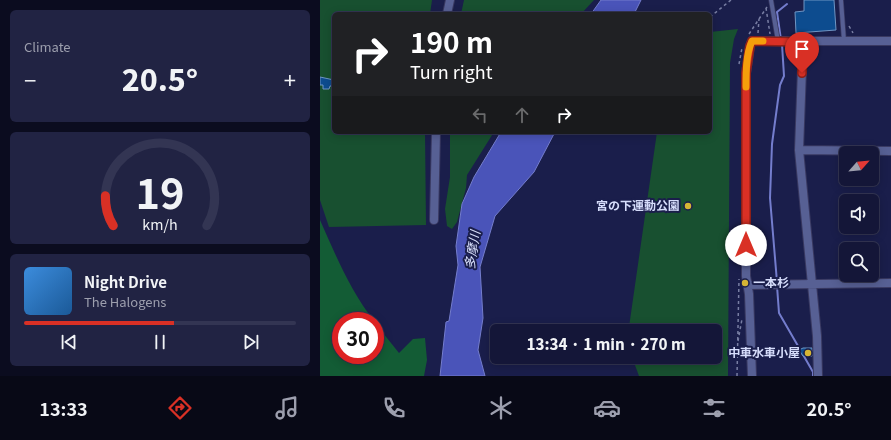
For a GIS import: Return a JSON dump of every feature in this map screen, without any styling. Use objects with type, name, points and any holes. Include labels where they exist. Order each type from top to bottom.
[{"type":"street","points":[[447,12],[450,0]]},
{"type":"street","points":[[752,376],[748,285],[746,276],[746,73],[752,41],[891,41]]},
{"type":"street","points":[[803,42],[799,150],[817,336],[818,376]]},
{"type":"street","points":[[434,220],[436,134]]},
{"type":"street","points":[[799,150],[891,151]]},
{"type":"street","points":[[748,285],[891,283]]},
{"type":"lane","points":[[771,0],[780,41]]},
{"type":"lane","points":[[842,0],[844,42]]},
{"type":"path","points":[[712,15],[731,0]]},
{"type":"path","points":[[745,40],[760,17],[766,8],[770,35],[758,35],[760,17]]},
{"type":"path","points":[[843,25],[848,26],[855,36]]},
{"type":"path","points":[[737,346],[737,376]]},
{"type":"green space","points":[[320,0],[432,0],[430,12],[332,12],[332,134],[425,134],[426,225],[329,227],[320,200]]},
{"type":"green space","points":[[464,0],[594,0],[583,12],[461,12]]},
{"type":"green space","name":"宮の下運動公園","points":[[738,29],[734,39],[730,63],[728,376],[639,376],[635,364],[722,364],[722,324],[629,324],[657,134],[712,134],[712,32]]},
{"type":"green space","points":[[450,134],[493,134],[467,175],[466,188],[457,222],[452,229],[447,226],[445,209],[450,177]]},
{"type":"green space","points":[[320,220],[338,260],[367,312],[332,312],[332,364],[384,364],[384,334],[399,353],[413,339],[425,338],[427,360],[424,376],[320,376]]},
{"type":"water","points":[[601,0],[641,0],[635,12],[592,12]]},
{"type":"water","name":"多摩川","points":[[500,134],[554,134],[534,172],[495,216],[480,267],[483,318],[478,350],[485,376],[440,376],[446,322],[449,321],[458,265],[456,246],[462,204],[474,177]]},
{"type":"building","points":[[804,0],[834,0],[836,30],[796,33],[795,12],[804,11]]},
{"type":"building","points":[[320,77],[332,80],[332,86],[330,86],[329,89],[323,89],[323,85],[320,85]]},
{"type":"building","name":"中車水車小屋","points":[[803,348],[812,348],[812,356],[803,356],[799,350]]},
{"type":"waterway","points":[[781,40],[777,12],[787,4]]},
{"type":"waterway","points":[[777,282],[770,198],[772,144],[780,85],[784,76],[782,44]]},
{"type":"waterway","points":[[777,286],[779,313],[813,372],[813,376]]},
{"type":"slow traffic","points":[[746,87],[746,73],[750,46],[752,41],[763,41]]},
{"type":"place","name":"宮の下運動公園","points":[[688,206]]},
{"type":"place","name":"一本杉","points":[[745,283]]},
{"type":"place","name":"中車水車小屋","points":[[808,353]]},
{"type":"route","points":[[746,245],[746,73],[752,41],[803,42],[802,73]]}]
